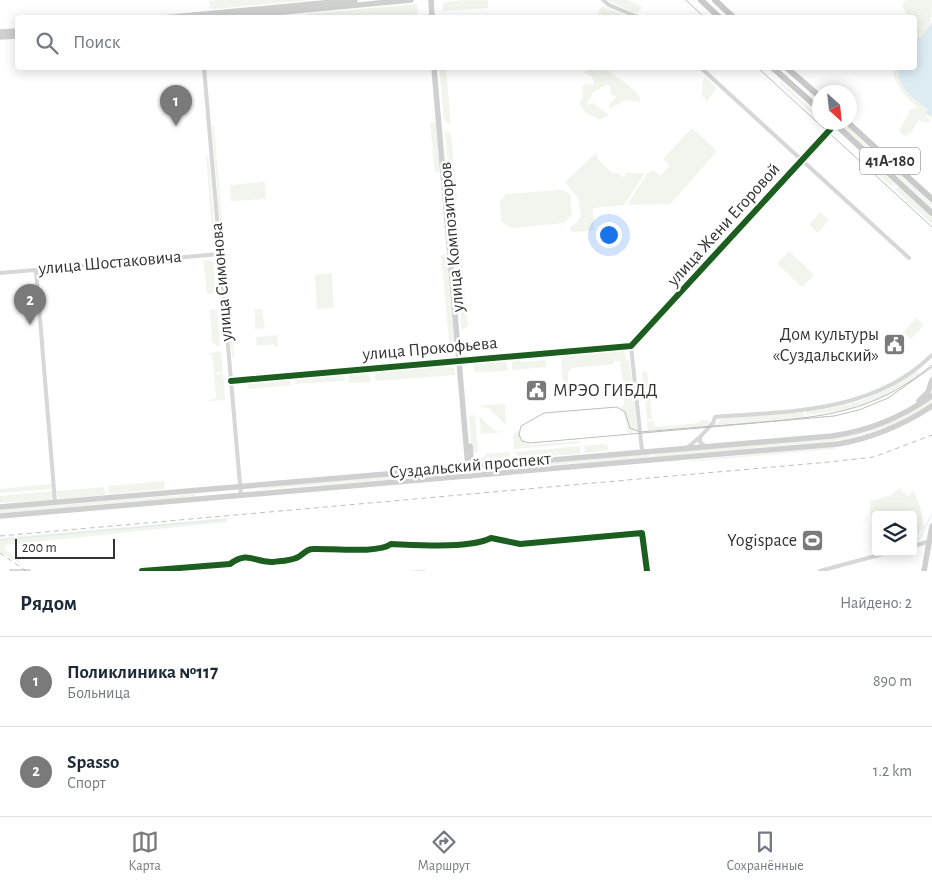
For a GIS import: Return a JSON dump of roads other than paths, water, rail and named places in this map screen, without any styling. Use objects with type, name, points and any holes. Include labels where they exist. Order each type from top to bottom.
[{"type":"main road","points":[[209,15],[355,0]]},
{"type":"main road","points":[[251,15],[411,0]]},
{"type":"main road","points":[[430,0],[431,15]]},
{"type":"main road","points":[[701,0],[717,15]]},
{"type":"main road","points":[[715,0],[731,15]]},
{"type":"main road","points":[[0,32],[15,31]]},
{"type":"main road","points":[[0,38],[15,36]]},
{"type":"main road","name":"улица Композиторов","points":[[435,70],[471,476]]},
{"type":"main road","points":[[775,70],[812,103]]},
{"type":"main road","points":[[789,70],[812,90]]},
{"type":"main road","name":"41А-180","points":[[843,130],[932,212]]},
{"type":"main road","name":"41А-180","points":[[857,130],[932,199]]},
{"type":"main road","points":[[908,411],[925,396],[932,380]]},
{"type":"main road","name":"Суздальский проспект","points":[[0,507],[842,434],[873,427],[908,411],[932,396]]},
{"type":"main road","name":"Суздальский проспект","points":[[0,516],[838,444],[865,438],[890,429],[932,406]]},
{"type":"main road","points":[[539,469],[536,465],[540,460]]},
{"type":"main road","points":[[924,571],[927,542],[932,526]]},
{"type":"street","points":[[603,0],[609,5],[633,15]]},
{"type":"street","name":"улица Симонова","points":[[204,70],[241,496]]},
{"type":"street","points":[[703,70],[909,258]]},
{"type":"street","name":"улица Жени Егоровой","points":[[631,346],[829,130]]},
{"type":"street","name":"улица Шостаковича","points":[[0,273],[220,254]]},
{"type":"street","points":[[36,270],[55,502]]},
{"type":"street","points":[[631,346],[642,451]]},
{"type":"street","name":"улица Прокофьева","points":[[231,381],[631,346]]},
{"type":"street","points":[[688,447],[714,423],[715,417],[824,408],[870,396],[895,383],[932,355]]},
{"type":"street","points":[[700,437],[700,442],[705,446]]},
{"type":"street","points":[[142,571],[230,564],[238,558],[251,557],[266,562],[290,560],[314,548],[337,551],[353,548],[380,550],[391,544],[438,545],[484,541],[490,538],[520,544],[642,533],[647,571]]},
{"type":"street","points":[[917,545],[927,542]]},
{"type":"street","points":[[820,571],[875,556]]},
{"type":"street","points":[[11,571],[29,571]]},
{"type":"waterway","points":[[919,539],[932,514]]},
{"type":"waterway","points":[[0,540],[221,520]]},
{"type":"waterway","points":[[917,537],[919,539],[917,540]]},
{"type":"waterway","points":[[413,571],[425,570]]},
{"type":"tram line","points":[[686,0],[702,15]]},
{"type":"tram line","points":[[760,70],[932,227]]},
{"type":"tram line","points":[[932,365],[911,381],[890,393],[868,403],[824,415],[777,421],[640,432],[630,428],[625,412],[617,407],[544,413],[521,426],[519,435],[522,441],[530,443],[834,416],[859,410],[888,398],[932,367]]},
{"type":"railway","points":[[0,536],[829,462],[874,457],[932,435]]},
{"type":"railway","points":[[0,553],[26,571]]},
{"type":"place","name":"Поликлиника №117","points":[[176,126]]},
{"type":"place","name":"Spasso","points":[[30,325]]},
{"type":"place","name":"Дом культуры «Суздальский»","points":[[895,345]]},
{"type":"place","name":"МРЭО ГИБДД","points":[[537,391]]},
{"type":"place","name":"Yogispace","points":[[813,541]]}]
